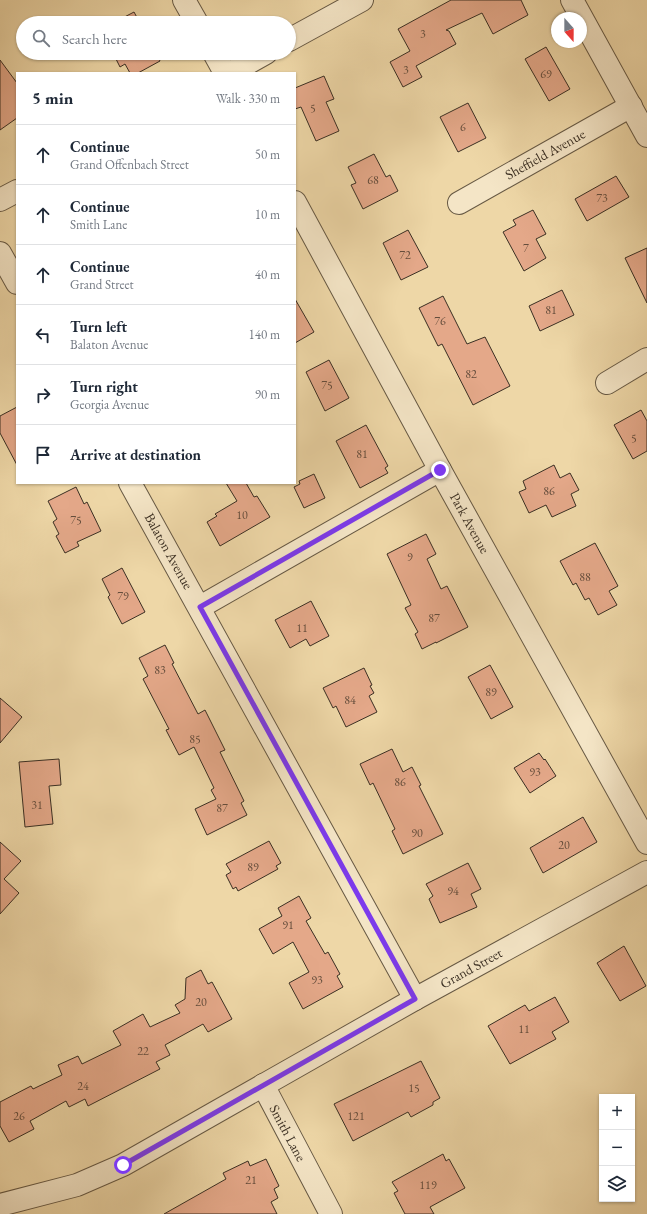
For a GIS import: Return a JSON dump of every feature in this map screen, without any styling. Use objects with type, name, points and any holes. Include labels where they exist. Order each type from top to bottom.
[{"type":"street","points":[[184,0],[193,16]]},
{"type":"street","points":[[296,36],[362,0]]},
{"type":"street","points":[[572,0],[647,136]]},
{"type":"street","points":[[218,60],[224,72]]},
{"type":"street","points":[[232,72],[253,60]]},
{"type":"street","name":"Sheffield Avenue","points":[[459,203],[631,106]]},
{"type":"street","points":[[0,200],[16,192]]},
{"type":"street","name":"Park Avenue","points":[[296,204],[440,470],[647,843]]},
{"type":"street","points":[[0,253],[16,281]]},
{"type":"street","points":[[607,383],[647,359]]},
{"type":"street","points":[[200,607],[440,470]]},
{"type":"street","name":"Balaton Avenue","points":[[131,484],[200,607],[415,999]]},
{"type":"street","name":"Grand Street","points":[[263,1085],[415,999],[647,872]]},
{"type":"street","points":[[0,1205],[77,1185],[99,1176],[263,1085]]},
{"type":"street","name":"Smith Lane","points":[[263,1085],[331,1214]]},
{"type":"building","points":[[451,0],[521,0],[528,15],[493,34],[482,13],[446,30],[449,31],[456,44],[416,66],[422,77],[403,87],[390,62],[410,51],[398,29]]},
{"type":"building","points":[[134,12],[136,16],[126,16]]},
{"type":"building","points":[[546,47],[570,89],[549,101],[525,59]]},
{"type":"building","points":[[0,60],[16,82],[16,119],[0,130]]},
{"type":"building","points":[[116,60],[160,61],[140,72],[129,72],[125,64],[120,67]]},
{"type":"building","points":[[324,76],[334,99],[326,102],[339,131],[316,141],[301,107],[296,109],[296,88]]},
{"type":"building","points":[[468,103],[486,138],[458,152],[440,117]]},
{"type":"building","points":[[374,154],[386,177],[390,175],[398,191],[363,209],[351,185],[356,183],[348,167]]},
{"type":"building","points":[[616,176],[629,197],[587,221],[575,199]]},
{"type":"building","points":[[533,210],[546,234],[536,239],[546,258],[524,271],[503,232],[516,225],[513,220]]},
{"type":"building","points":[[408,230],[428,267],[401,280],[383,243]]},
{"type":"building","points":[[647,248],[647,303],[625,258]]},
{"type":"building","points":[[562,290],[574,315],[540,331],[529,306]]},
{"type":"building","points":[[443,296],[467,344],[485,337],[510,386],[473,405],[442,344],[438,346],[419,308]]},
{"type":"building","points":[[296,301],[314,332],[296,342]]},
{"type":"building","points":[[329,360],[349,398],[325,411],[306,372]]},
{"type":"building","points":[[16,408],[16,463],[0,433],[0,416]]},
{"type":"building","points":[[641,410],[647,421],[647,451],[633,459],[614,425]]},
{"type":"building","points":[[366,425],[388,466],[385,468],[388,473],[360,488],[336,441]]},
{"type":"building","points":[[554,465],[560,478],[570,473],[579,490],[571,494],[576,506],[552,517],[546,505],[529,513],[519,492],[526,489],[523,481]]},
{"type":"building","points":[[314,474],[325,498],[304,508],[294,487],[300,484],[299,481]]},
{"type":"building","points":[[227,484],[247,484],[254,497],[257,496],[270,517],[220,546],[207,522],[217,516],[215,514],[237,501]]},
{"type":"building","points":[[76,487],[84,504],[87,502],[101,531],[77,542],[79,546],[65,553],[56,536],[59,534],[53,522],[57,519],[48,501]]},
{"type":"building","points":[[426,534],[436,554],[427,559],[441,589],[447,586],[468,627],[422,649],[415,634],[418,632],[405,608],[411,605],[387,554]]},
{"type":"building","points":[[595,543],[618,586],[609,591],[617,605],[598,615],[589,598],[585,600],[576,583],[573,585],[560,561]]},
{"type":"building","points":[[122,568],[145,612],[122,624],[108,597],[110,595],[102,579]]},
{"type":"building","points":[[311,601],[329,636],[310,646],[306,639],[290,648],[275,620]]},
{"type":"building","points":[[165,645],[174,663],[172,664],[198,714],[205,710],[225,750],[220,752],[244,801],[241,803],[247,815],[207,835],[195,809],[216,799],[211,790],[214,788],[194,747],[179,755],[166,730],[169,729],[143,679],[148,676],[139,658]]},
{"type":"building","points":[[490,665],[513,707],[491,719],[468,677]]},
{"type":"building","points":[[364,668],[374,693],[369,696],[377,712],[346,727],[336,706],[333,708],[323,688]]},
{"type":"building","points":[[0,698],[22,717],[0,743]]},
{"type":"building","points":[[392,749],[403,772],[412,767],[421,785],[419,786],[443,834],[403,854],[392,831],[395,829],[373,783],[370,785],[360,764]]},
{"type":"building","points":[[539,753],[544,760],[545,759],[556,776],[530,793],[514,768]]},
{"type":"building","points":[[59,759],[61,785],[49,786],[53,824],[25,827],[19,762]]},
{"type":"building","points":[[583,817],[597,842],[543,873],[530,848]]},
{"type":"building","points":[[269,841],[281,863],[276,866],[278,869],[238,891],[236,887],[233,889],[226,875],[231,872],[226,864]]},
{"type":"building","points":[[0,842],[21,861],[4,879],[19,893],[0,914]]},
{"type":"building","points":[[468,863],[481,889],[471,894],[477,907],[440,923],[429,899],[433,896],[426,884]]},
{"type":"building","points":[[299,896],[311,918],[306,921],[325,954],[328,952],[340,974],[337,976],[343,987],[303,1009],[289,983],[309,972],[293,942],[273,954],[259,929],[282,916],[278,908]]},
{"type":"building","points":[[624,946],[646,986],[620,1001],[597,963]]},
{"type":"building","points":[[201,970],[208,984],[212,982],[232,1019],[208,1032],[203,1024],[165,1045],[170,1055],[156,1062],[160,1069],[88,1106],[85,1099],[69,1107],[66,1101],[30,1121],[34,1129],[9,1142],[0,1126],[0,1102],[31,1086],[33,1089],[62,1075],[58,1065],[78,1056],[82,1064],[121,1045],[113,1031],[143,1014],[150,1027],[180,1013],[175,1005],[185,999],[186,978]]},
{"type":"building","points":[[555,997],[569,1022],[552,1032],[556,1039],[510,1064],[488,1026],[525,1005],[529,1011]]},
{"type":"building","points":[[421,1061],[440,1098],[433,1102],[433,1105],[411,1117],[408,1112],[353,1141],[334,1104]]},
{"type":"building","points":[[443,1154],[446,1161],[449,1159],[465,1188],[430,1207],[434,1214],[405,1214],[394,1193],[398,1191],[392,1182]]},
{"type":"building","points":[[266,1159],[279,1186],[274,1189],[278,1198],[271,1202],[277,1214],[164,1214],[226,1179],[223,1173],[248,1161],[250,1166]]},
{"type":"route","points":[[123,1165],[415,999],[200,607],[440,470]]}]
